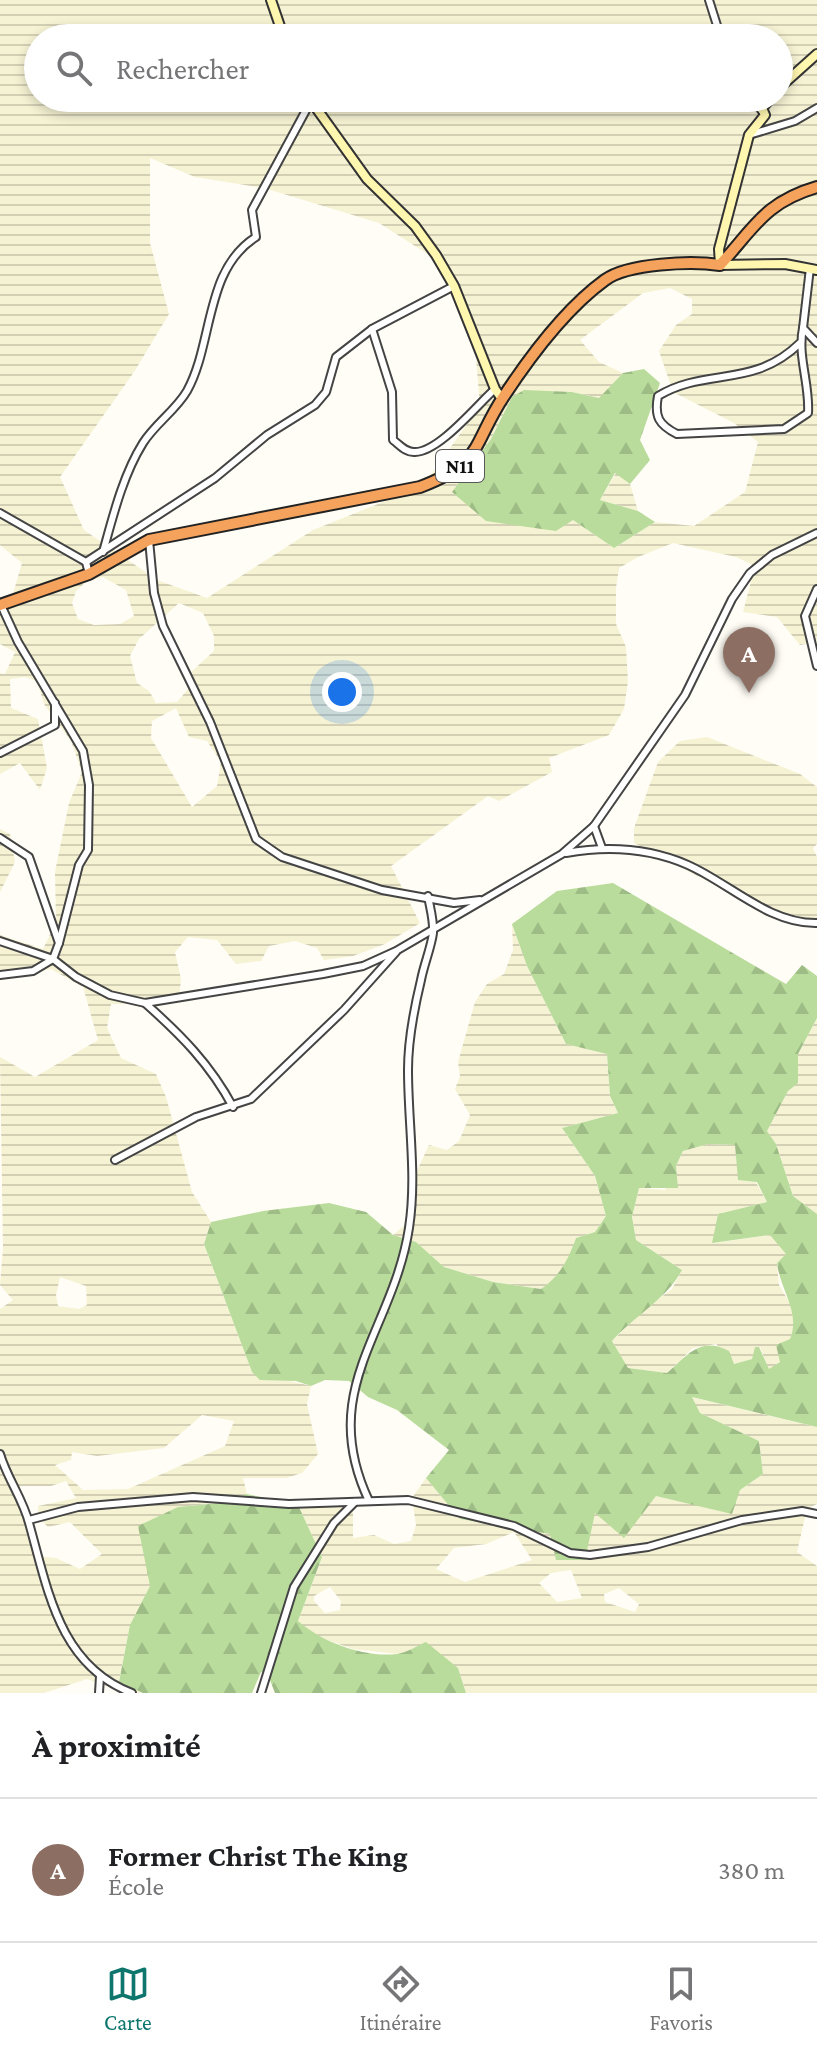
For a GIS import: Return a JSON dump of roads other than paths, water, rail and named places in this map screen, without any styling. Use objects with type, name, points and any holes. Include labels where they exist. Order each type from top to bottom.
[{"type":"highway","points":[[720,265],[763,213],[782,199],[817,187]]},
{"type":"highway","name":"N11","points":[[0,605],[89,574],[149,540],[420,487],[446,477],[478,450],[502,399],[536,352],[607,278],[655,266],[720,265]]},
{"type":"street","points":[[271,0],[279,24]]},
{"type":"street","points":[[709,0],[717,24]]},
{"type":"street","points":[[793,75],[817,54]]},
{"type":"street","points":[[749,135],[795,121],[817,108]]},
{"type":"street","points":[[103,552],[118,500],[144,442],[187,390],[224,269],[245,244],[256,237],[252,210],[304,112]]},
{"type":"street","points":[[319,112],[367,179],[415,226],[454,286],[495,389],[502,399]]},
{"type":"street","points":[[765,115],[749,135],[722,237],[720,265],[785,264],[813,269],[800,343],[810,389],[808,413],[797,424],[784,429],[677,434],[661,426],[655,411],[658,396],[677,385],[756,372],[786,357],[800,343]]},
{"type":"street","points":[[86,562],[315,405],[326,392],[336,357],[372,329],[454,286]]},
{"type":"street","points":[[803,328],[817,343]]},
{"type":"street","points":[[372,329],[392,392],[393,440],[404,450],[415,452],[434,447],[495,389]]},
{"type":"street","points":[[0,513],[86,562],[89,574]]},
{"type":"street","points":[[0,941],[53,959],[76,977],[110,995],[145,1003],[236,991],[363,966],[396,951],[562,854],[594,826],[685,695],[732,599],[750,573],[772,555],[817,533]]},
{"type":"street","points":[[149,540],[154,593],[163,626],[210,722],[256,839],[282,857],[382,890],[454,903],[483,899]]},
{"type":"street","points":[[817,589],[805,616],[817,666]]},
{"type":"street","points":[[0,605],[18,642],[83,751],[89,785],[88,850],[79,865],[53,959],[33,971],[0,975]]},
{"type":"street","points":[[0,753],[55,725],[55,703]]},
{"type":"street","points":[[594,826],[602,848]]},
{"type":"street","points":[[0,838],[29,857],[59,943]]},
{"type":"street","points":[[562,854],[602,848],[649,854],[688,865],[735,894],[786,917],[817,923]]},
{"type":"street","points":[[369,1501],[352,1452],[348,1423],[354,1380],[400,1276],[410,1226],[412,1149],[408,1069],[420,982],[433,931],[428,896]]},
{"type":"street","points":[[115,1160],[196,1117],[233,1107],[270,1084],[396,951]]},
{"type":"street","points":[[145,1003],[199,1053],[217,1076],[233,1107]]},
{"type":"street","points":[[0,1454],[29,1520],[43,1578],[67,1642],[82,1661],[100,1676],[132,1693]]},
{"type":"street","points":[[29,1520],[78,1507],[193,1497],[289,1504],[408,1500],[514,1526],[570,1553],[590,1555],[648,1547],[742,1520],[802,1511],[817,1514]]},
{"type":"street","points":[[261,1693],[294,1587],[326,1534],[355,1502]]},
{"type":"street","points":[[99,1693],[100,1676]]},
{"type":"place","name":"Former Christ The King","points":[[749,693]]}]
